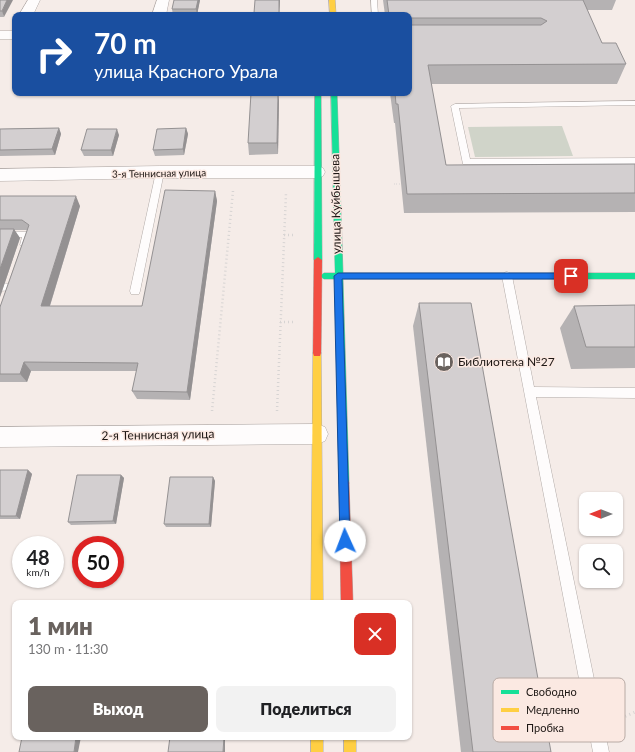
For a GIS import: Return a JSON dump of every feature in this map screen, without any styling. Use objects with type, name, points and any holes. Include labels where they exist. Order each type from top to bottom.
[{"type":"main road","points":[[332,0],[333,12]]},
{"type":"main road","name":"улица Куйбышева","points":[[317,600],[318,96]]},
{"type":"main road","name":"улица Куйбышева","points":[[334,96],[347,600]]},
{"type":"main road","points":[[317,276],[635,276]]},
{"type":"main road","points":[[317,740],[317,752]]},
{"type":"main road","points":[[350,740],[350,752]]},
{"type":"street","points":[[28,12],[34,0]]},
{"type":"street","points":[[160,12],[163,0]]},
{"type":"street","points":[[0,35],[12,36]]},
{"type":"street","name":"3-я Теннисная улица","points":[[0,175],[160,172],[318,172]]},
{"type":"street","name":"2-я Теннисная улица","points":[[0,437],[317,434]]},
{"type":"lane","points":[[374,0],[376,12]]},
{"type":"lane","points":[[635,103],[455,106],[466,162],[635,161]]},
{"type":"lane","points":[[135,291],[160,172]]},
{"type":"lane","points":[[0,234],[28,234],[20,257]]},
{"type":"lane","points":[[507,276],[586,678]]},
{"type":"lane","points":[[529,392],[635,393]]},
{"type":"lane","points":[[599,742],[601,752]]},
{"type":"path","points":[[210,435],[235,172]]},
{"type":"path","points":[[276,434],[286,172]]},
{"type":"path","points":[[394,184],[401,184]]},
{"type":"shaded area","points":[[562,126],[573,156],[475,157],[468,127]]},
{"type":"building","points":[[0,0],[7,0],[2,11],[0,11]]},
{"type":"building","points":[[174,0],[198,0],[196,9],[172,9]]},
{"type":"building","points":[[255,0],[279,0],[279,12],[254,12]]},
{"type":"building","points":[[387,0],[583,0],[602,43],[616,43],[626,64],[428,65],[446,165],[635,164],[635,193],[407,194],[398,104],[396,104],[395,96],[412,96],[412,25],[541,25],[547,21],[541,18],[412,18],[412,12],[389,12]]},
{"type":"building","points":[[251,96],[278,96],[277,143],[248,143]]},
{"type":"building","points":[[59,128],[52,149],[0,150],[0,129]]},
{"type":"building","points":[[186,128],[183,149],[153,150],[157,129]]},
{"type":"building","points":[[87,129],[117,129],[111,150],[81,150]]},
{"type":"building","points":[[165,190],[215,191],[187,392],[132,391],[138,363],[24,362],[20,374],[0,374],[0,307],[29,225],[22,220],[0,220],[0,196],[76,196],[41,306],[142,306]]},
{"type":"building","points":[[0,229],[14,229],[0,269]]},
{"type":"building","points":[[419,303],[471,303],[538,678],[493,678],[493,742],[549,742],[551,752],[473,752]]},
{"type":"building","points":[[635,305],[635,347],[586,347],[574,306]]},
{"type":"building","points":[[0,470],[28,470],[16,516],[0,516]]},
{"type":"building","points":[[77,475],[121,475],[113,521],[68,522]]},
{"type":"building","points":[[170,477],[213,477],[209,524],[164,524]]},
{"type":"building","points":[[21,740],[76,740],[74,752],[19,752]]},
{"type":"building","points":[[170,740],[224,740],[223,752],[168,752]]},
{"type":"traffic: fast","points":[[318,96],[318,260]]},
{"type":"traffic: fast","points":[[334,96],[344,483]]},
{"type":"traffic: fast","points":[[324,276],[635,276]]},
{"type":"traffic: slow","points":[[332,0],[333,12]]},
{"type":"traffic: slow","points":[[317,353],[317,600]]},
{"type":"traffic: slow","points":[[317,740],[317,752]]},
{"type":"traffic: slow","points":[[350,740],[350,752]]},
{"type":"traffic: jam","points":[[317,353],[318,260]]},
{"type":"traffic: jam","points":[[344,483],[347,600]]},
{"type":"place","name":"Библиотека №27","points":[[444,362]]},
{"type":"route","points":[[345,541],[338,276],[571,276]]}]
